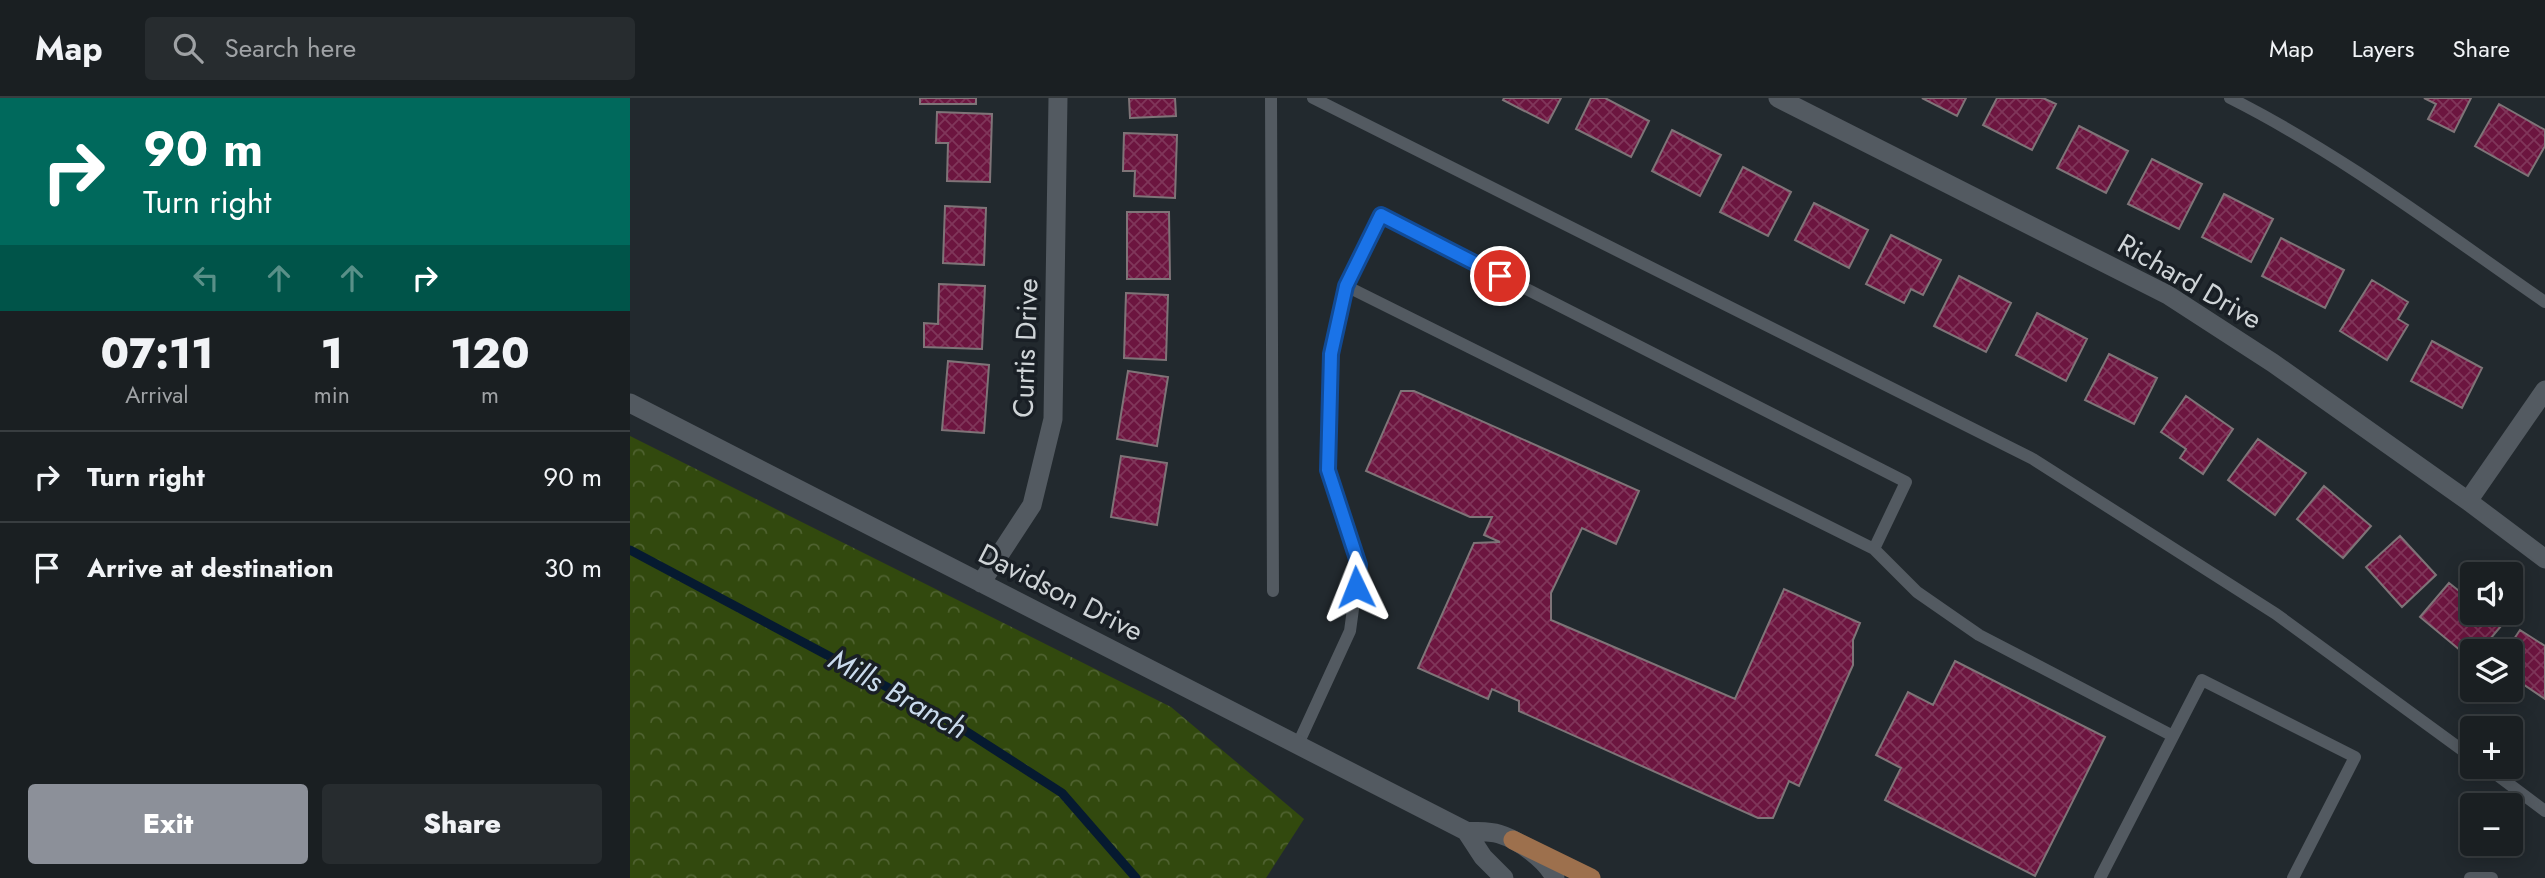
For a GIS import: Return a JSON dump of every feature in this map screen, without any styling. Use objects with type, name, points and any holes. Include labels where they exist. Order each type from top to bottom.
[{"type":"main road","points":[[1513,839],[1591,878]]},
{"type":"street","name":"Curtis Drive","points":[[981,583],[1032,505],[1053,419],[1058,98]]},
{"type":"street","name":"Richard Drive","points":[[1778,98],[2168,295],[2273,363],[2545,559]]},
{"type":"street","points":[[2468,501],[2545,390]]},
{"type":"street","name":"Davidson Drive","points":[[630,403],[1466,831],[1498,833],[1513,839],[1550,868],[1555,878]]},
{"type":"street","name":"Davidson Drive","points":[[1466,831],[1483,857],[1504,878]]},
{"type":"lane","points":[[1271,98],[1273,591]]},
{"type":"lane","points":[[1313,98],[2033,459],[2276,614],[2460,748]]},
{"type":"lane","points":[[2230,98],[2278,122],[2374,181],[2545,302]]},
{"type":"lane","points":[[1298,744],[1350,631],[1359,565],[1328,470],[1331,354],[1346,286],[1381,215],[1906,482],[1874,549]]},
{"type":"lane","points":[[1346,286],[1874,549],[1917,592],[1979,635],[2173,736]]},
{"type":"lane","points":[[2100,878],[2202,680],[2354,757],[2293,878]]},
{"type":"lane","points":[[2503,779],[2545,810]]},
{"type":"lane","points":[[2470,878],[2492,878]]},
{"type":"green space","points":[[630,436],[1171,707],[1304,819],[1266,878],[630,878]]},
{"type":"building","points":[[920,98],[976,98],[976,104],[920,104]]},
{"type":"building","points":[[1129,98],[1175,98],[1176,116],[1130,118]]},
{"type":"building","points":[[1561,98],[1548,123],[1503,100]]},
{"type":"building","points":[[1591,98],[1605,98],[1649,121],[1631,157],[1576,129]]},
{"type":"building","points":[[1922,98],[1966,98],[1957,116]]},
{"type":"building","points":[[1997,98],[2043,98],[2056,104],[2032,150],[1983,125]]},
{"type":"building","points":[[2424,98],[2471,98],[2454,132],[2428,119],[2436,104]]},
{"type":"building","points":[[2499,104],[2545,130],[2545,146],[2528,176],[2475,146]]},
{"type":"building","points":[[937,112],[992,114],[990,182],[947,181],[948,143],[936,143]]},
{"type":"building","points":[[2079,126],[2128,151],[2106,193],[2057,168]]},
{"type":"building","points":[[1672,130],[1721,155],[1700,196],[1652,171]]},
{"type":"building","points":[[1124,133],[1177,135],[1175,198],[1134,196],[1135,171],[1123,171]]},
{"type":"building","points":[[2152,159],[2202,184],[2179,229],[2128,204]]},
{"type":"building","points":[[1743,167],[1791,192],[1768,236],[1720,212]]},
{"type":"building","points":[[2224,194],[2273,219],[2251,262],[2202,237]]},
{"type":"building","points":[[1814,203],[1868,230],[1849,268],[1795,240]]},
{"type":"building","points":[[945,206],[986,208],[984,265],[943,263]]},
{"type":"building","points":[[1127,212],[1169,212],[1170,279],[1127,279]]},
{"type":"building","points":[[1891,235],[1941,260],[1923,295],[1911,289],[1904,303],[1866,284]]},
{"type":"building","points":[[2281,238],[2344,270],[2325,308],[2262,276]]},
{"type":"building","points":[[1959,276],[2011,303],[1986,352],[1934,326]]},
{"type":"building","points":[[2372,280],[2408,302],[2398,319],[2408,325],[2387,360],[2340,331]]},
{"type":"building","points":[[939,284],[985,286],[982,349],[924,347],[924,323],[938,324]]},
{"type":"building","points":[[1126,293],[1168,295],[1166,360],[1124,358]]},
{"type":"building","points":[[2037,313],[2087,339],[2066,381],[2016,355]]},
{"type":"building","points":[[2432,341],[2482,368],[2462,408],[2411,381]]},
{"type":"building","points":[[2109,354],[2157,378],[2134,424],[2085,400]]},
{"type":"building","points":[[948,361],[989,365],[984,433],[942,430]]},
{"type":"building","points":[[1128,371],[1168,377],[1157,446],[1117,439]]},
{"type":"building","points":[[1401,391],[1414,391],[1639,491],[1616,544],[1582,528],[1551,593],[1551,620],[1735,699],[1784,589],[1860,623],[1853,640],[1853,665],[1799,786],[1789,781],[1773,818],[1758,818],[1519,711],[1519,701],[1492,689],[1488,699],[1418,668],[1474,543],[1500,542],[1484,535],[1492,517],[1470,517],[1366,471]]},
{"type":"building","points":[[2186,396],[2233,429],[2203,474],[2180,458],[2186,449],[2161,432]]},
{"type":"building","points":[[2258,439],[2306,473],[2275,515],[2228,480]]},
{"type":"building","points":[[1121,456],[1167,463],[1157,525],[1111,517]]},
{"type":"building","points":[[2324,486],[2371,526],[2343,558],[2297,519]]},
{"type":"building","points":[[2400,536],[2436,575],[2402,607],[2366,567]]},
{"type":"building","points":[[2449,583],[2460,592],[2460,625],[2501,626],[2490,639],[2460,639],[2460,650],[2420,617]]},
{"type":"building","points":[[2520,630],[2545,646],[2545,699],[2523,684],[2523,639],[2514,639]]},
{"type":"building","points":[[1955,661],[2105,737],[2035,876],[1885,800],[1901,768],[1876,755],[1908,692],[1933,705]]},
{"type":"waterway","name":"Mills Branch","points":[[630,550],[947,719],[1062,793],[1136,878]]},
{"type":"route","points":[[1356,587],[1359,565],[1328,470],[1331,354],[1346,286],[1381,215],[1500,276]]}]
